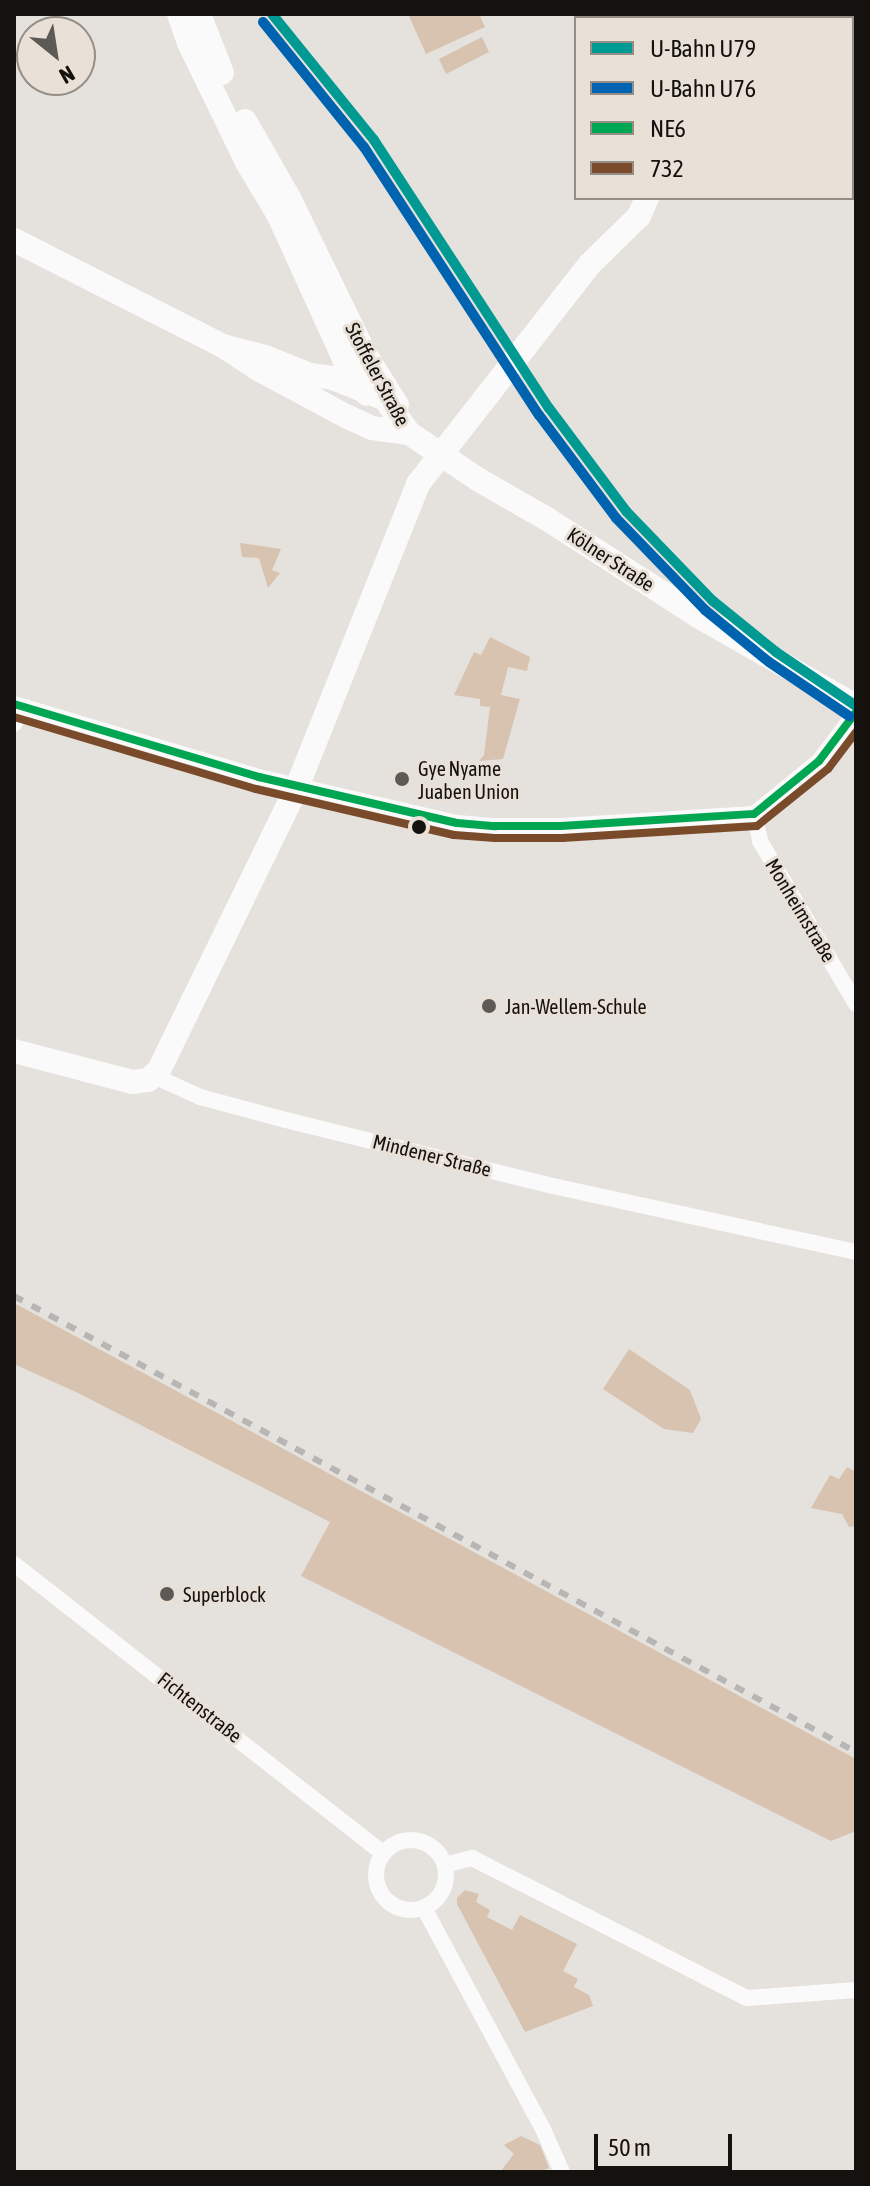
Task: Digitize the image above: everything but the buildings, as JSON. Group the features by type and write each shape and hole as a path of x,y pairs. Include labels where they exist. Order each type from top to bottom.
{"main road":[{"name":"Stoffeler Straße","path":"179,14 189,43 247,162 273,202 339,370"},
{"name":"Stoffeler Straße","path":"199,14 214,57 259,148 284,187 365,354 392,393 409,433"},
{"path":"154,1076 175,1042 297,787 418,484 614,237 627,207 641,200"},
{"name":"Kölner Straße","path":"14,240 223,346 271,376 372,428 409,433"},
{"name":"Kölner Straße","path":"223,346 265,357 310,375 339,370 365,391 385,399 409,433 442,456 698,616 856,709"},
{"name":"Mindener Straße","path":"14,1051 117,1080 141,1082 154,1076"}],"street":[{"path":"14,724 19,705 297,787 457,823 561,826 754,814 819,761 856,709"},
{"name":"Monheimstraße","path":"754,814 760,841 856,1004"},
{"name":"Mindener Straße","path":"154,1076 200,1097 286,1120 553,1186 856,1252"},
{"name":"Fichtenstraße","path":"14,1564 383,1853"},
{"path":"418,1840 435,1849 445,1865 447,1875 440,1895 424,1908 404,1910 380,1892 376,1872 383,1853 399,1842 418,1840"},
{"path":"445,1865 472,1858 747,1998 856,1990"},
{"path":"424,1908 537,2117 562,2172"}],"shaded area":[{"path":"408,14 479,14 485,27 426,54"},
{"path":"482,37 489,52 446,74 439,59"},
{"path":"240,543 281,549 272,570 280,573 268,588 259,558 242,557"},
{"path":"490,637 530,657 527,671 508,667 501,695 520,699 503,759 479,761 484,755 490,707 480,706 480,699 454,695 474,652 481,655"},
{"path":"14,1303 856,1759 856,1831 831,1841 301,1576 330,1522 78,1393 14,1364"},
{"path":"629,1349 690,1390 701,1419 693,1433 664,1429 603,1389"},
{"path":"847,1467 856,1472 856,1526 849,1527 842,1514 811,1508 830,1475 839,1479"},
{"path":"465,1890 479,1894 476,1902 490,1910 487,1917 512,1930 520,1915 577,1944 563,1971 578,1979 574,1987 589,1995 593,2006 525,2032 457,1904 457,1898"},
{"path":"521,2136 540,2145 549,2168 539,2172 500,2172 514,2154 504,2145"}],"railway":[{"path":"14,1296 856,1752"}],"metro line":[{"name":"U79","path":"272,14 374,140 549,408 626,511 713,601 776,652 856,706"},
{"name":"U76","path":"263,22 364,147 539,415 616,518 705,610 769,662 849,716"}],"transit line":[{"name":"NE6","path":"14,704 259,777 457,823 495,826 561,826 754,814 819,761 856,712"},
{"name":"732","path":"14,717 256,789 454,835 495,838 562,838 757,826 828,769 856,732"}],"place":[{"name":"Gye Nyame Juaben Union","path":"402,779"},
{"name":"Jan-Wellem-Schule","path":"489,1006"},
{"name":"Superblock","path":"167,1594"}]}
